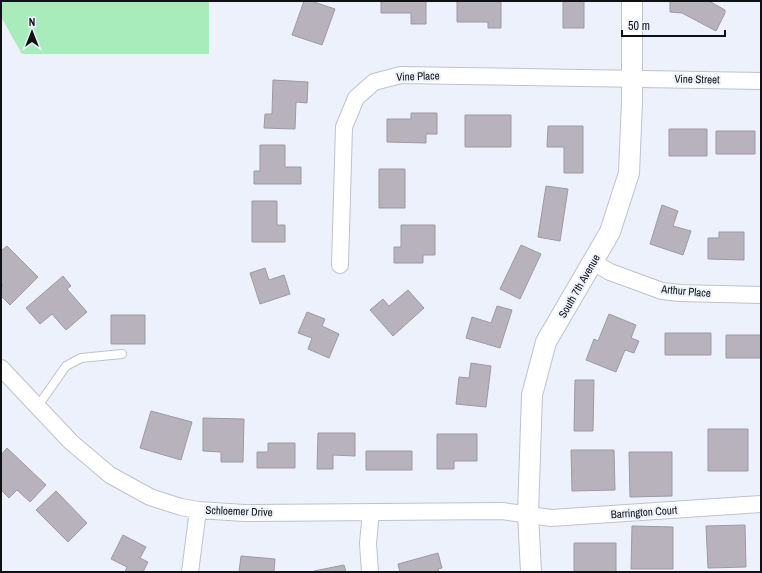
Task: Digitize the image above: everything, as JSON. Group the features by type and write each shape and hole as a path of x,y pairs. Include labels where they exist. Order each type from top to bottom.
{"street":[{"name":"South 7th Avenue","path":"531,572 528,514 532,395 546,342 610,232 629,173 632,78 632,1"},
{"name":"Vine Place","path":"340,265 344,127 356,98 374,82 401,75 632,78"},
{"name":"Vine Street","path":"632,78 761,81"},
{"name":"Arthur Place","path":"593,262 610,272 662,291 680,293 761,295"},
{"name":"Schloemer Drive","path":"1,368 71,442 110,475 150,497 181,507 198,510 244,513 502,511 528,514"},
{"name":"Barrington Court","path":"528,514 551,518 761,504"},
{"path":"190,572 198,510"},
{"path":"370,572 368,543 371,512"}],"lane":[{"path":"38,406 66,366 81,358 122,354"}],"green space":[{"path":"1,1 209,1 209,54 22,54 1,17"}],"building":[{"path":"304,1 311,1 335,9 322,45 292,35"},
{"path":"381,1 426,1 426,24 411,24 411,13 381,13"},
{"path":"457,1 501,1 501,28 488,28 488,22 457,22"},
{"path":"563,1 584,1 584,28 563,28"},
{"path":"670,1 709,1 725,10 725,13 716,31 682,13 670,12"},
{"path":"273,80 308,82 307,103 296,102 295,129 264,128 265,114 272,114"},
{"path":"411,113 437,113 437,134 426,134 426,143 387,142 387,119 411,119"},
{"path":"465,115 511,115 511,147 465,147"},
{"path":"548,126 583,126 583,173 564,173 564,147 547,147"},
{"path":"669,129 707,129 707,156 669,156"},
{"path":"716,131 755,131 755,154 716,154"},
{"path":"260,145 285,145 285,167 301,167 301,184 254,184 254,171 260,171"},
{"path":"379,169 405,169 405,208 379,208"},
{"path":"546,186 568,189 560,241 538,237"},
{"path":"252,201 277,201 277,225 285,225 285,242 252,242"},
{"path":"662,205 678,211 673,226 691,231 683,255 650,244"},
{"path":"401,225 435,225 435,255 423,255 423,263 394,263 394,247 401,247"},
{"path":"719,232 744,232 744,260 708,259 708,238 719,238"},
{"path":"521,245 541,254 520,299 500,289"},
{"path":"7,246 38,277 10,305 1,296 1,287 3,285 1,283 1,251"},
{"path":"265,268 269,280 284,275 290,294 260,304 250,273"},
{"path":"63,276 71,286 67,289 87,312 66,330 52,314 40,324 26,308"},
{"path":"408,290 424,308 393,336 370,310 383,299 389,306"},
{"path":"497,306 512,310 500,348 466,338 472,317 491,323"},
{"path":"307,312 325,319 322,326 339,334 329,358 308,349 312,338 298,333"},
{"path":"609,314 636,325 631,338 639,341 634,353 625,350 616,372 586,360 594,339 598,341"},
{"path":"111,315 145,315 145,344 111,344"},
{"path":"665,333 711,333 711,355 665,355"},
{"path":"726,335 761,335 761,358 726,358"},
{"path":"471,363 491,366 486,407 456,404 459,377 469,378"},
{"path":"575,380 594,380 593,431 574,431"},
{"path":"151,411 192,422 181,460 140,448"},
{"path":"203,418 244,419 243,462 221,462 221,452 203,451"},
{"path":"708,429 748,429 748,471 708,471"},
{"path":"318,433 355,433 355,456 333,455 333,469 317,469"},
{"path":"437,434 477,434 477,461 454,461 454,469 437,469"},
{"path":"268,443 295,443 295,468 257,468 257,452 268,452"},
{"path":"7,448 46,485 30,502 17,490 9,498 1,490 1,455"},
{"path":"571,450 614,450 615,490 572,491"},
{"path":"366,451 412,451 412,470 366,470"},
{"path":"629,452 672,452 672,496 630,497"},
{"path":"56,491 87,523 68,542 36,510"},
{"path":"745,525 746,567 708,568 706,526"},
{"path":"632,526 673,527 673,569 631,569"},
{"path":"123,535 146,547 140,558 148,562 143,572 125,572 127,567 111,559"},
{"path":"574,543 616,543 616,572 574,572"},
{"path":"438,553 442,568 438,569 439,572 400,572 398,564"},
{"path":"241,556 275,559 274,572 239,572"},
{"path":"344,565 346,572 314,572 314,571"}]}
